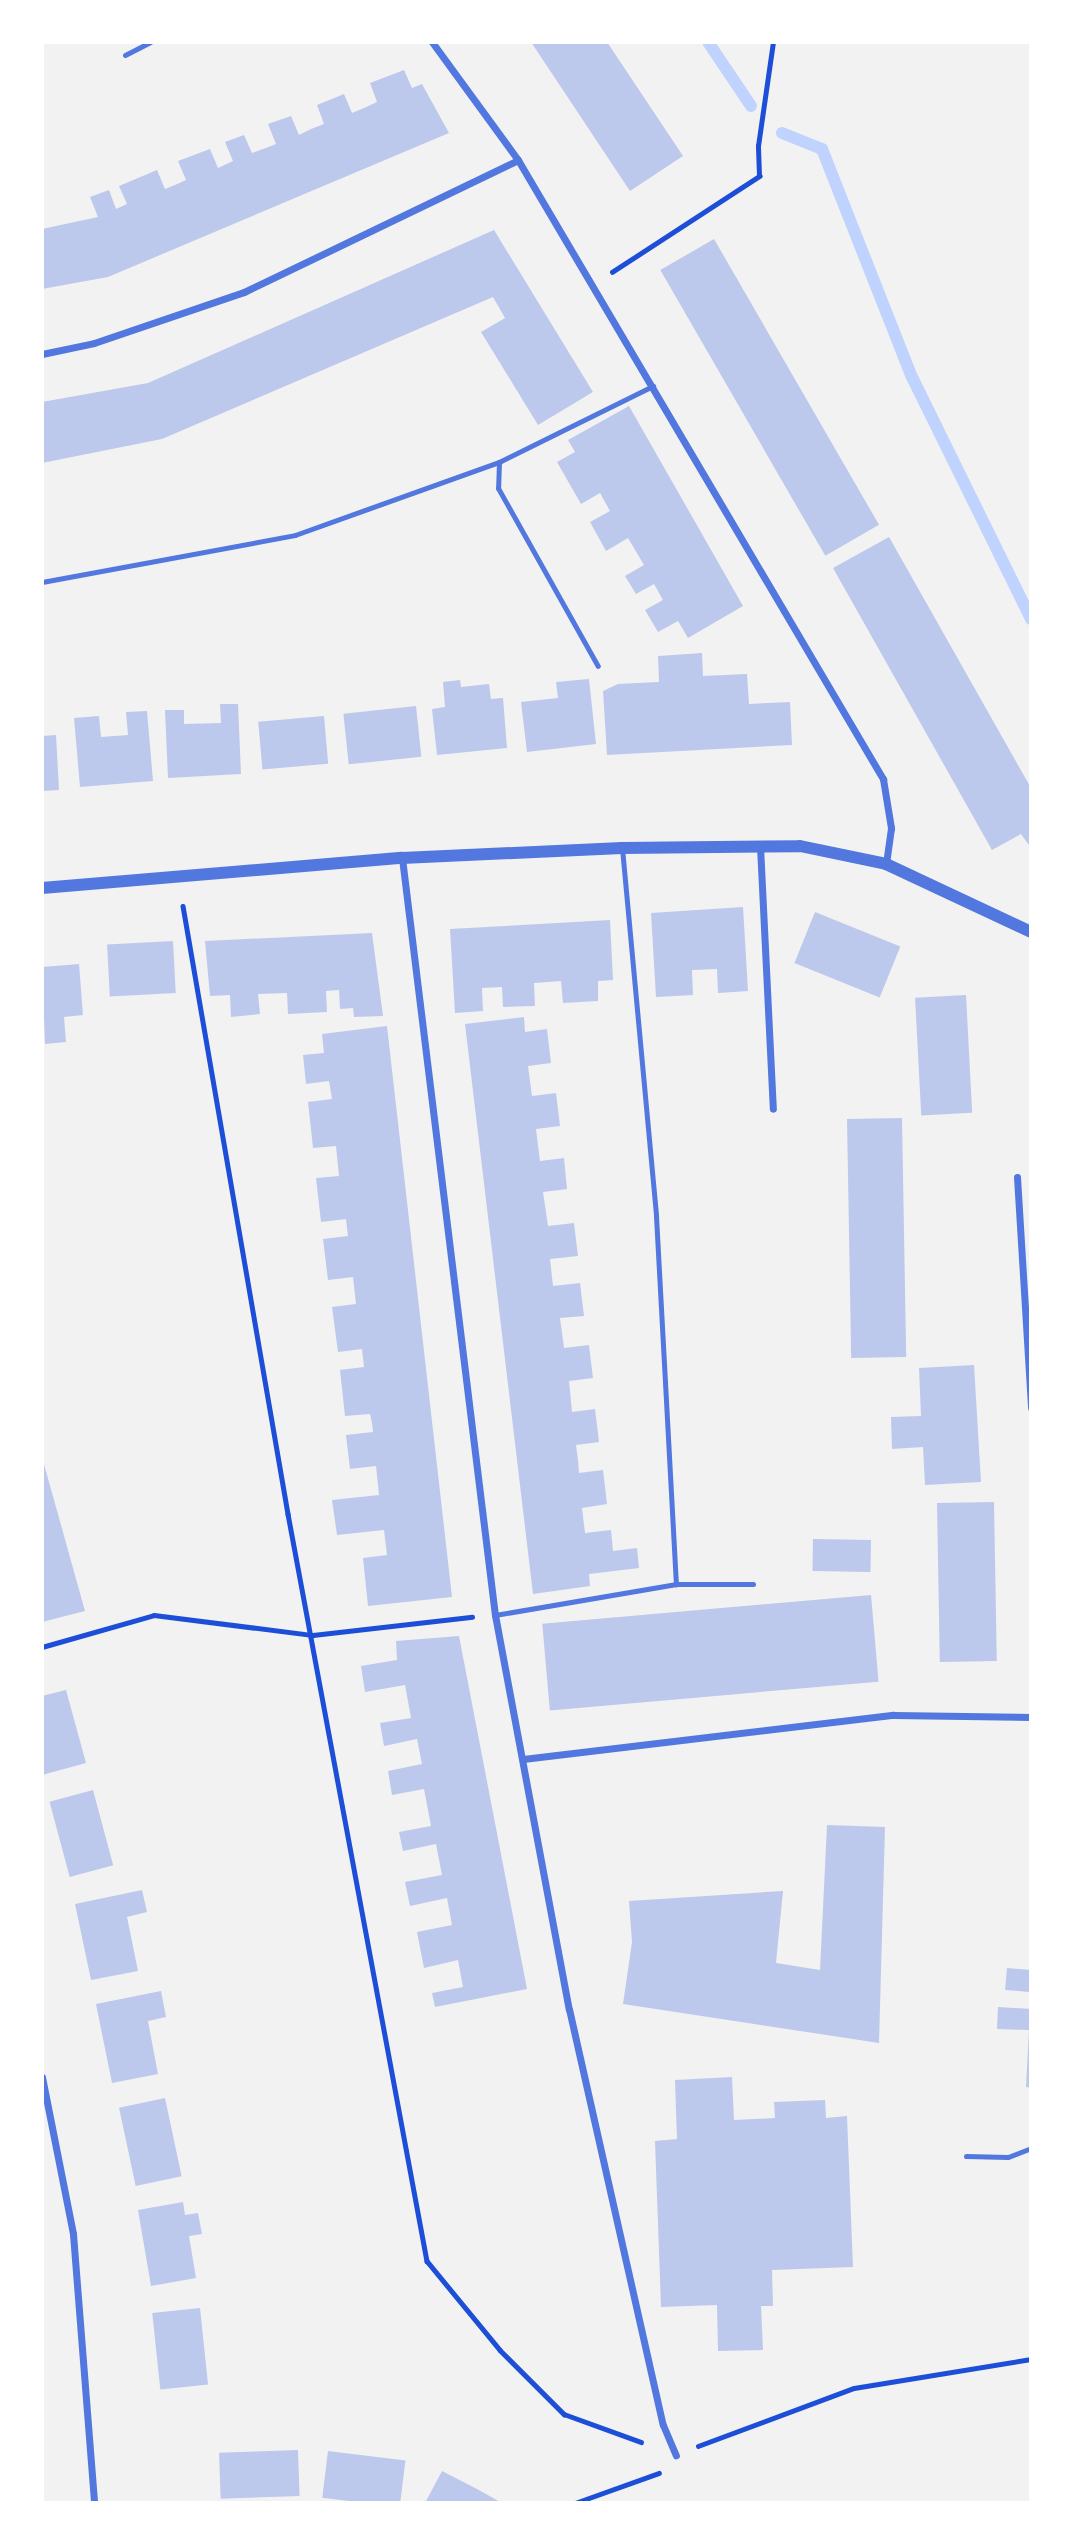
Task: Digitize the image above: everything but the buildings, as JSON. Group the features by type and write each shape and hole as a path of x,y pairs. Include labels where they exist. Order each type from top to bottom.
{"street":[{"path":"432,42 518,160 883,779 891,828 886,864"},
{"path":"42,354 94,344 244,292 518,160"},
{"path":"760,846 774,1109"},
{"path":"42,888 178,874 402,858 622,848 800,846 886,864 1031,932"},
{"path":"402,858 495,1615 569,2009 663,2425 676,2455"},
{"path":"1017,1177 1031,1408"},
{"path":"523,1759 893,1716 1031,1717"},
{"path":"42,2077 73,2234 94,2503"}],"lane":[{"path":"125,55 150,42"},
{"path":"42,582 295,535 499,462 653,386"},
{"path":"499,462 498,488 598,666"},
{"path":"622,848 656,1216 676,1584"},
{"path":"495,1615 676,1584 753,1584"},
{"path":"966,2156 1008,2157 1031,2148"}],"path":[{"path":"593,284 759,176 758,146 773,42"},
{"path":"178,874 427,2261 500,2350 564,2414 676,2455"},
{"path":"42,1647 154,1615 313,1635 495,1615"},
{"path":"575,2503 667,2470 676,2455 854,2389 1031,2359"}],"waterway":[{"path":"708,42 751,106"},
{"path":"782,133 822,149 912,377 1031,619"}]}
